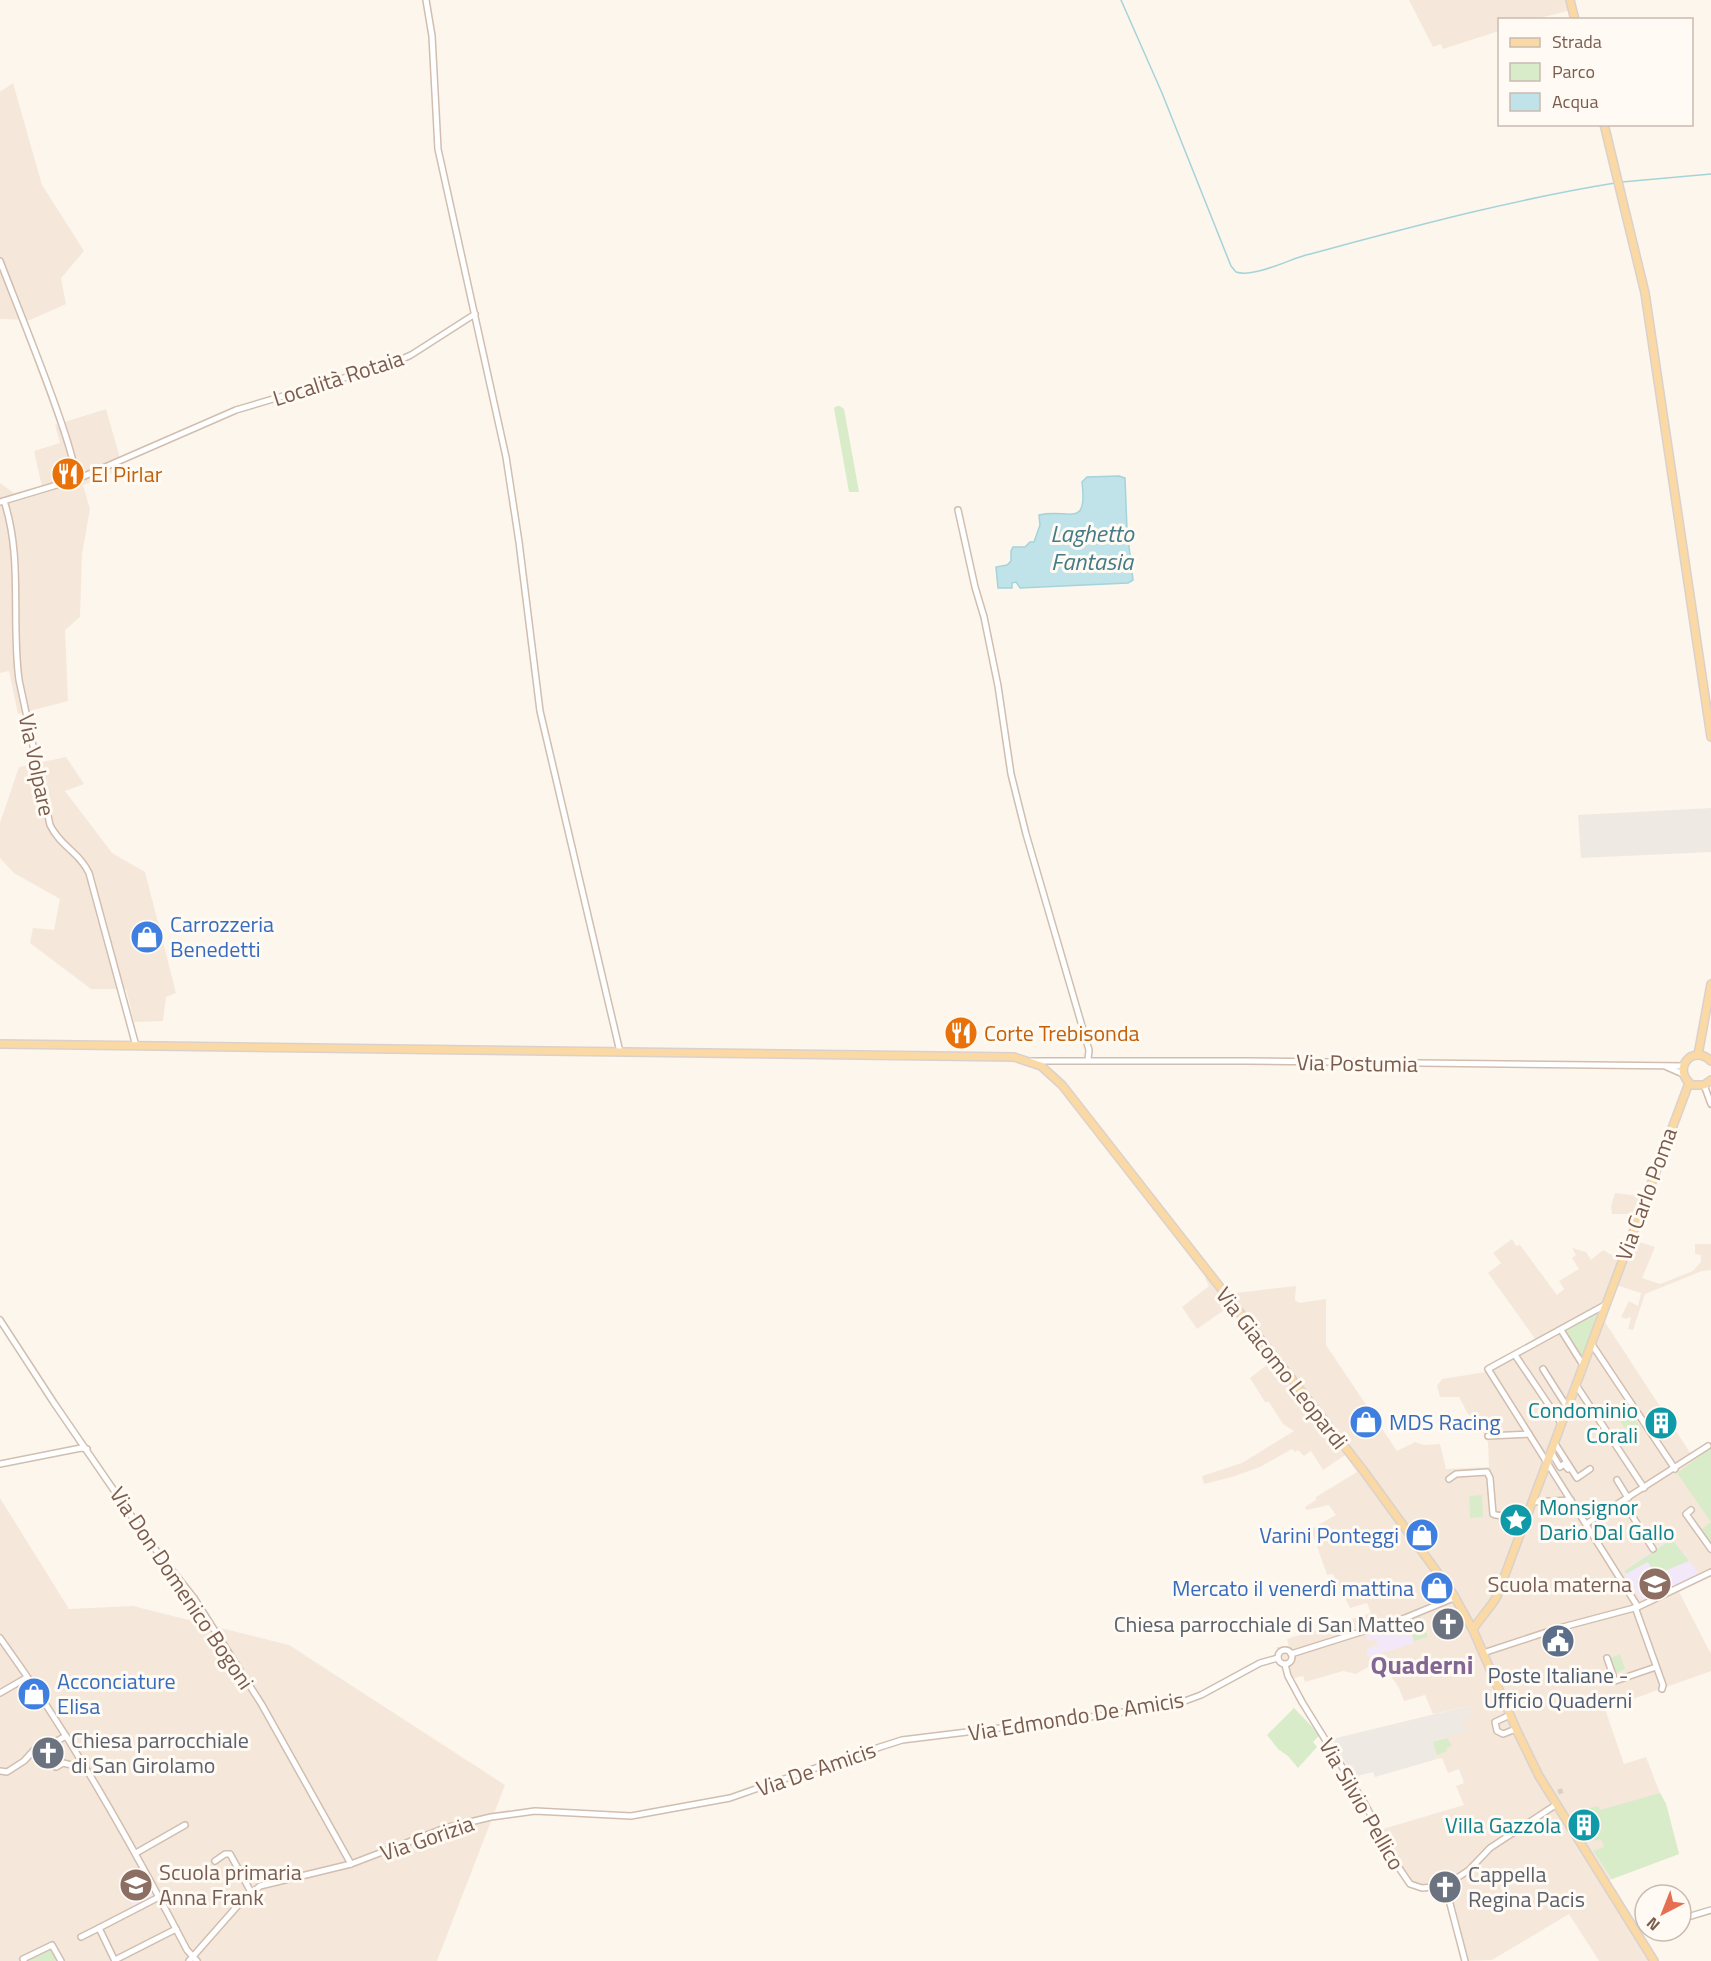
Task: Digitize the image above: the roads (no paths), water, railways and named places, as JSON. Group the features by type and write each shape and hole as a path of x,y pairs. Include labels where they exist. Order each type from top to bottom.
{"main road":[{"path":"1570,0 1574,18"},
{"path":"1605,126 1645,293 1654,344 1711,737"},
{"path":"1698,1055 1711,984"},
{"path":"0,1044 1014,1057 1031,1061"},
{"path":"1711,1061 1698,1055 1689,1058 1684,1066 1683,1074 1689,1083 1696,1086 1704,1085 1711,1080"},
{"name":"Via Giacomo Leopardi","path":"1031,1061 1047,1070 1062,1086 1353,1458 1456,1597 1473,1630 1516,1729 1554,1793 1557,1804 1633,1928"},
{"name":"Via Carlo Poma","path":"1473,1630 1488,1612 1497,1596 1689,1083"},
{"name":"Via Giacomo Leopardi","path":"1642,1943 1654,1961"}],"street":[{"path":"426,0 430,15 438,149 506,457 540,711 620,1052"},
{"path":"0,261 63,427 74,460 77,475 75,479"},
{"name":"Località Rotaia","path":"194,428 255,404 391,364 411,355 475,314"},
{"name":"Via Volpare","path":"136,1046 86,865 55,836 50,825 15,656 12,529 2,501 75,479 194,428"},
{"path":"958,510 998,686 1011,774 1026,834 1089,1050 1088,1060"},
{"name":"Via Postumia","path":"1031,1061 1684,1066"},
{"path":"1665,1067 1683,1074"},
{"path":"1704,1085 1711,1104"},
{"path":"1605,1305 1488,1369 1637,1607 1663,1686 1662,1689"},
{"name":"Via Don Domenico Bogoni","path":"0,1320 54,1404 148,1540 194,1598 262,1705 351,1864"},
{"path":"1561,1330 1583,1365"},
{"path":"1592,1342 1675,1469"},
{"path":"1515,1355 1561,1423"},
{"path":"1543,1369 1567,1407"},
{"path":"1575,1385 1644,1488"},
{"path":"1488,1436 1529,1434"},
{"path":"1554,1442 1577,1478 1590,1469"},
{"path":"1586,1524 1708,1446"},
{"path":"0,1464 81,1448 87,1449"},
{"path":"1551,1452 1560,1467 1564,1464 1576,1481"},
{"path":"1449,1479 1456,1474 1487,1472 1490,1478 1493,1514 1499,1516 1516,1514 1527,1517"},
{"path":"1617,1480 1653,1549"},
{"path":"1532,1502 1571,1500"},
{"path":"1691,1510 1686,1514 1711,1549"},
{"path":"1483,1653 1561,1627 1637,1607 1684,1582 1711,1572"},
{"path":"1662,1588 1665,1594"},
{"path":"1291,1654 1291,1661 1286,1665 1278,1658 1279,1653 1283,1650 1291,1654 1316,1644 1405,1618 1456,1597"},
{"path":"0,1638 82,1762 193,1960"},
{"name":"Via Edmondo De Amicis","path":"902,1740 1106,1715 1182,1702 1201,1695 1260,1663 1278,1658"},
{"path":"1607,1658 1615,1681 1656,1667"},
{"name":"Via Silvio Pellico","path":"1286,1665 1288,1676 1368,1808 1401,1874 1416,1887 1447,1885"},
{"path":"0,1693 26,1678"},
{"path":"1510,1715 1495,1722 1497,1731 1503,1734 1516,1729"},
{"path":"0,1771 7,1773 40,1746 66,1736"},
{"name":"Via De Amicis","path":"730,1798 824,1764 902,1740"},
{"path":"56,1767 63,1763 76,1766 82,1762"},
{"name":"Via Gorizia","path":"193,1960 251,1892 260,1886 351,1864 445,1828 491,1817 535,1811 631,1816 730,1798"},
{"path":"1465,1961 1447,1885 1469,1870 1490,1848 1557,1804"},
{"path":"135,1853 184,1825"},
{"path":"215,1861 225,1854 230,1854 251,1892"},
{"path":"81,1936 159,1897"},
{"path":"1693,1915 1711,1910"},
{"path":"99,1928 115,1961 176,1929"},
{"path":"24,1961 23,1959 52,1945 61,1961"}],"water":[{"name":"Laghetto Fantasia","path":"1119,476 1125,478 1127,529 1133,580 1128,583 1020,588 1016,582 1012,583 1012,588 998,588 996,567 1007,565 1011,561 1013,547 1025,547 1030,542 1034,542 1040,525 1039,515 1079,512 1083,497 1082,482 1087,477"}],"waterway":[{"path":"1121,0 1162,93 1231,266 1236,272 1261,271 1306,255 1459,215 1615,183"},
{"path":"1622,182 1711,174"}],"tunnel":[{"path":"1558,1792 1565,1790"}],"place":[{"name":"El Pirlar","path":"68,474"},
{"name":"Carrozzeria Benedetti","path":"147,937"},
{"name":"Corte Trebisonda","path":"961,1033"},
{"name":"MDS Racing","path":"1366,1422"},
{"name":"Condominio Corali","path":"1661,1423"},
{"name":"Monsignor Dario Dal Gallo","path":"1516,1520"},
{"name":"Varini Ponteggi","path":"1422,1535"},
{"name":"Scuola materna","path":"1655,1584"},
{"name":"Mercato il venerdì mattina","path":"1437,1588"},
{"name":"Chiesa parrocchiale di San Matteo","path":"1448,1624"},
{"name":"Poste Italiane - Ufficio Quaderni","path":"1558,1641"},
{"name":"Acconciature Elisa","path":"34,1694"},
{"name":"Chiesa parrocchiale di San Girolamo","path":"48,1753"},
{"name":"Villa Gazzola","path":"1584,1825"},
{"name":"Scuola primaria Anna Frank","path":"136,1885"},
{"name":"Cappella Regina Pacis","path":"1445,1887"}],"district":[{"name":"Quaderni","path":"1422,1665"}]}
